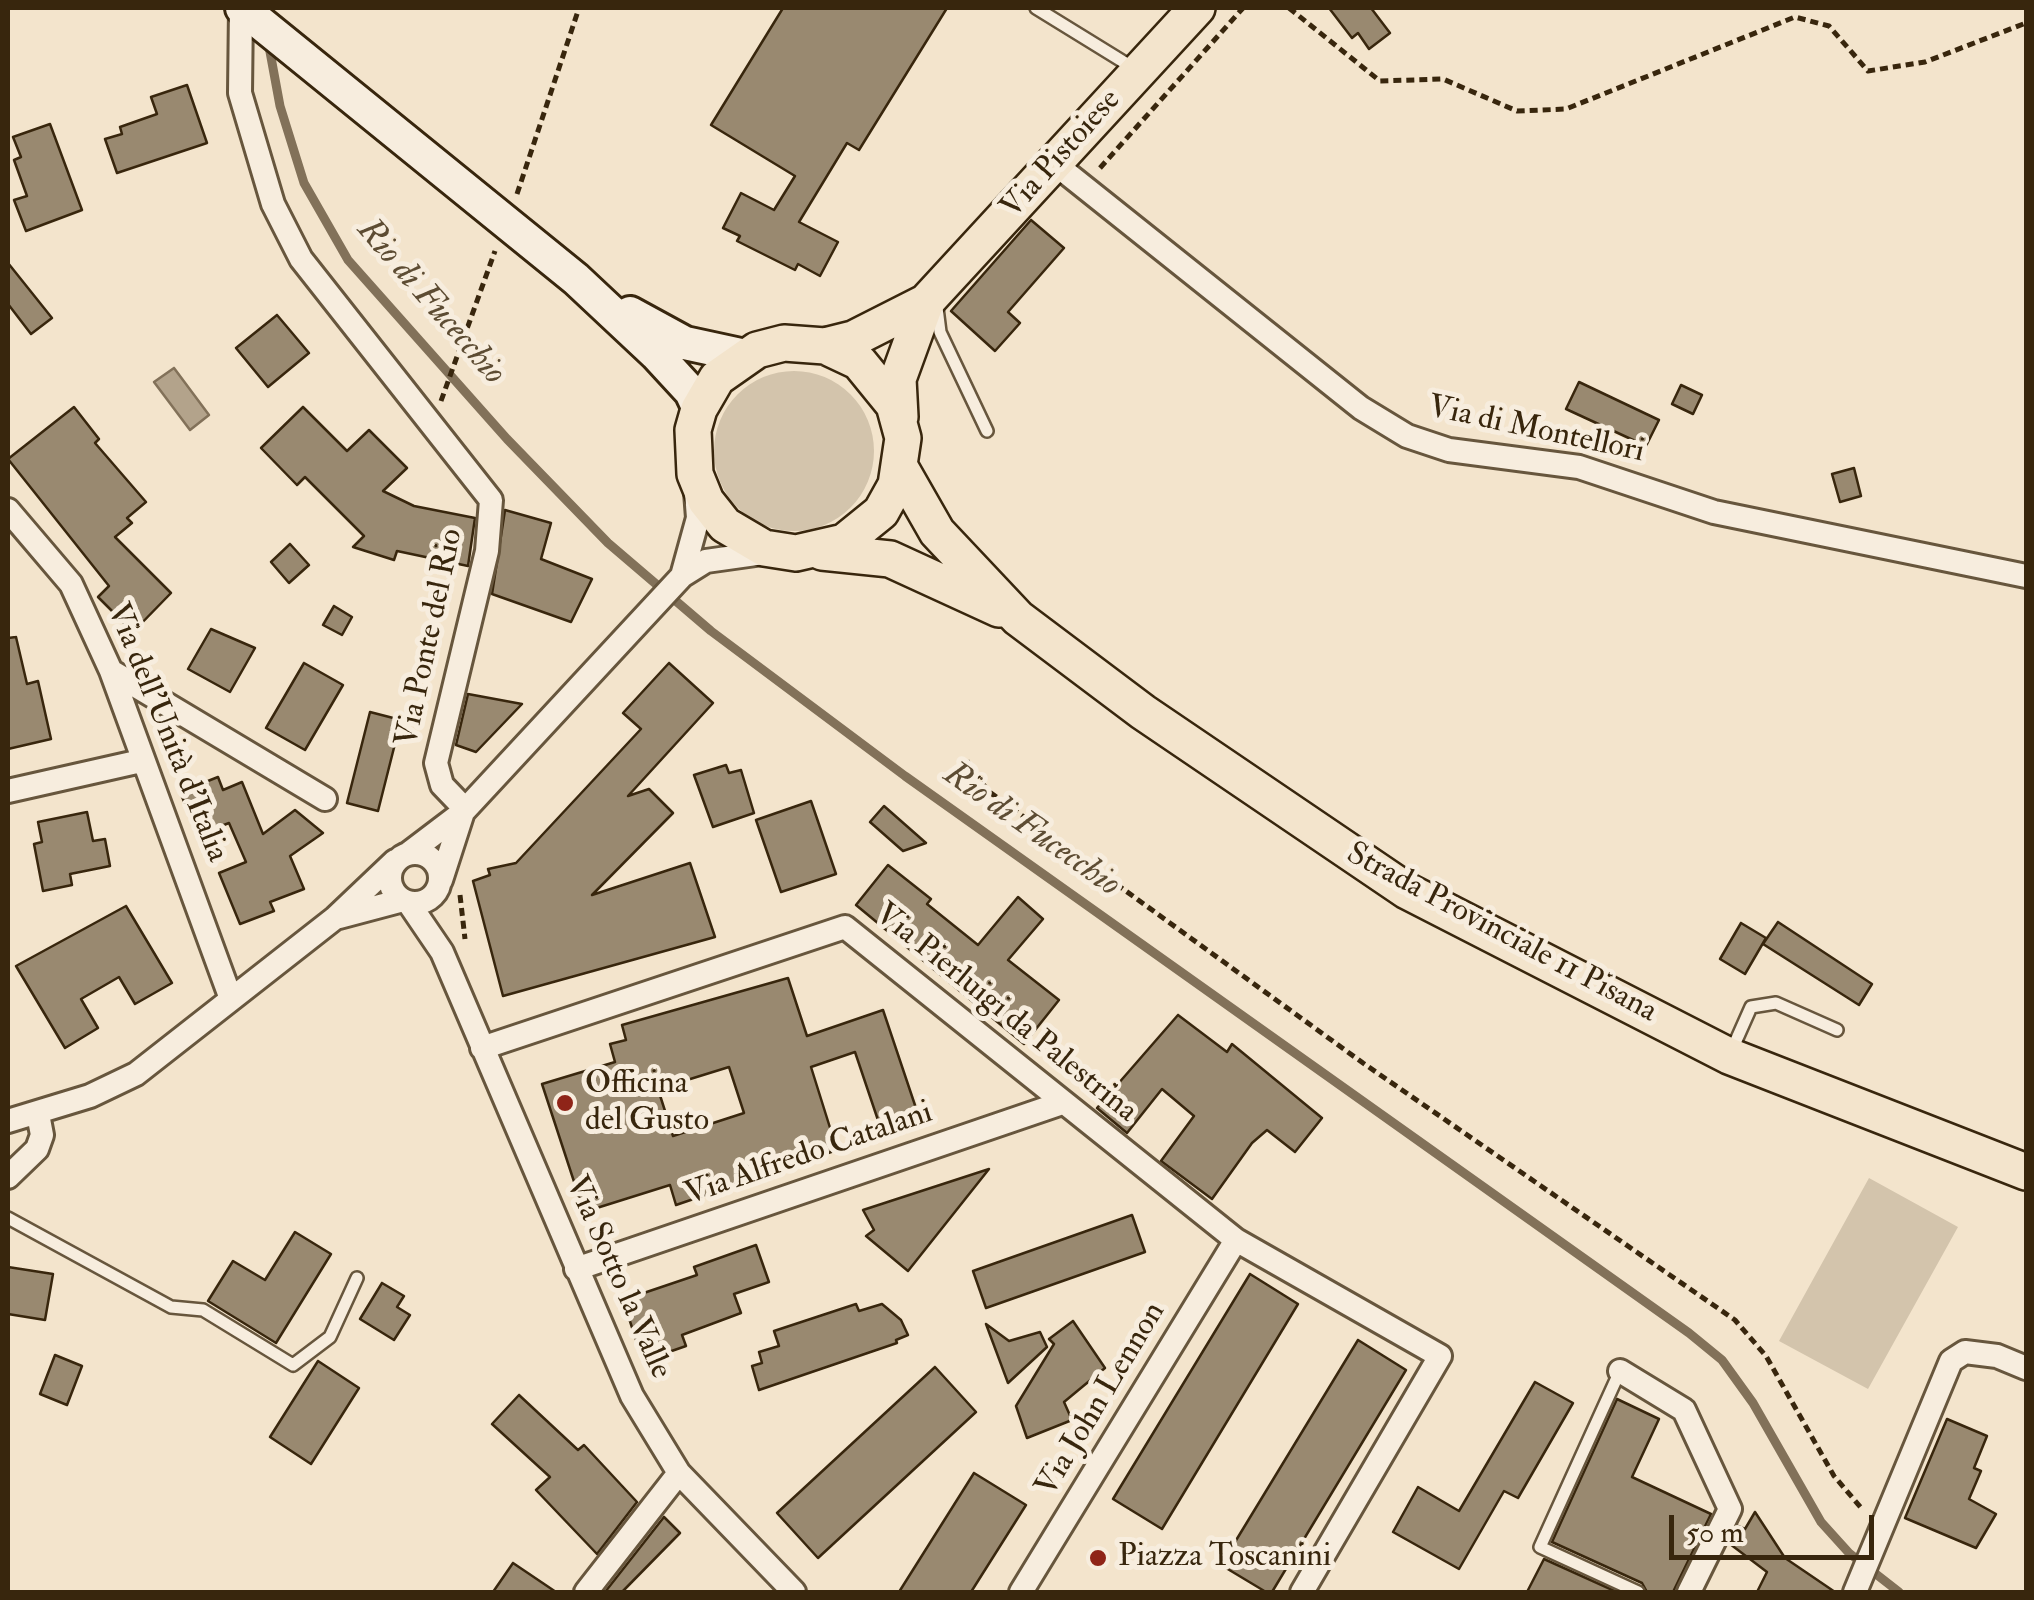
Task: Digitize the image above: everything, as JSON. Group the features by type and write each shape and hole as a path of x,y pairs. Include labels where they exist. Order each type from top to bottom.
{"main road":[{"path":"241,8 576,278 656,354 691,392 699,409"},
{"name":"Via Pistoiese","path":"824,346 853,339 931,298 1197,8"},
{"path":"576,278 685,343 745,356"},
{"name":"Via Pistoiese","path":"900,423 898,379 931,298"},
{"path":"784,343 824,346 842,352 873,374 900,423 901,469 890,499 870,524 844,542 796,552 750,542 725,525 706,501 695,474 692,441 699,409 718,378 745,356 784,343"},
{"name":"Strada Provinciale 11 Pisana","path":"901,469 937,532 1018,618 1143,712 1407,892 1729,1056 2026,1172"},
{"name":"Strada Provinciale 11 Pisana","path":"796,552 890,559 1018,618"}],"street":[{"name":"Via Ponte del Rio","path":"241,8 240,92 280,218 301,260 491,500 487,551 436,763 442,785 464,811"},
{"name":"Via di Montellori","path":"1054,163 1361,408 1407,436 1450,450 1579,467 1714,512 2026,576"},
{"path":"682,576 698,518 695,474"},
{"name":"Via dell'Unità d'Italia","path":"8,510 70,584 111,671 230,999"},
{"path":"8,1121 38,1114 136,1074 335,918 402,857 464,811 682,576 706,561 796,552"},
{"path":"111,671 325,799"},
{"path":"8,791 141,762"},
{"name":"Via Sotto la Valle","path":"442,952 436,904 446,886 464,811"},
{"path":"335,918 406,901 426,901 446,886 432,858 402,857"},
{"path":"402,857 390,882 406,901"},
{"name":"Via Sotto la Valle","path":"406,901 442,952 632,1396 679,1473 794,1592"},
{"name":"Via Pierluigi da Palestrina","path":"482,1048 845,927 1236,1240 1440,1356 1302,1592"},
{"name":"Via Alfredo Catalani","path":"576,1269 1062,1102"},
{"path":"8,1177 37,1149 42,1135 38,1114"},
{"name":"Via John Lennon","path":"1022,1592 1236,1240"},
{"path":"1858,1586 1951,1360 1965,1352 1997,1356 2026,1368"},
{"path":"1620,1371 1684,1410 1730,1509 1690,1592"},
{"path":"586,1592 679,1473"}],"lane":[{"path":"1036,8 1139,71"},
{"path":"931,298 940,332 986,431"},
{"path":"1729,1056 1751,1007 1776,1003 1836,1030"},
{"path":"8,1218 171,1307 203,1310 293,1365 330,1337 358,1278"},
{"path":"1620,1371 1540,1547 1638,1592"}],"path":[{"path":"443,392 470,309 506,224 579,8"},
{"path":"1289,8 1380,81 1442,79 1517,111 1566,110 1795,17 1829,26 1868,71 1924,62 2026,23"},
{"path":"967,762 988,791 1362,1063 1735,1320 1766,1356 1877,1543"},
{"path":"446,886 460,913 468,947"}],"shaded area":[{"path":"174,368 209,415 190,430 154,382"},
{"path":"794,371 825,377 851,394 868,420 874,451 868,482 851,508 825,525 794,531 763,525 737,508 720,482 714,451 720,420 737,394 763,377"},
{"path":"1869,1178 1958,1227 1868,1389 1779,1341"}],"building":[{"path":"783,8 947,8 859,150 847,143 799,222 838,242 820,276 798,264 795,270 737,241 740,236 723,228 741,193 774,210 795,176 711,125"},
{"path":"1329,8 1371,8 1390,33 1369,49 1358,33 1352,38"},
{"path":"187,85 207,143 117,173 105,139 122,134 120,127 157,114 151,97"},
{"path":"50,124 82,210 26,231 14,200 27,196 14,160 21,157 13,137"},
{"path":"1031,220 1064,248 1008,312 1020,323 995,351 951,311"},
{"path":"8,263 52,318 31,334 8,304"},
{"path":"277,315 309,353 268,387 236,348"},
{"path":"1579,382 1659,420 1646,446 1566,409"},
{"path":"1681,385 1702,395 1693,414 1672,404"},
{"path":"74,407 99,439 95,443 146,502 127,518 132,523 115,537 171,593 133,632 98,597 109,586 8,459"},
{"path":"303,407 347,451 369,430 407,468 383,491 414,506 475,518 468,566 397,551 394,560 353,547 364,536 305,477 297,485 261,448"},
{"path":"1854,468 1861,496 1840,502 1832,474"},
{"path":"505,510 551,523 541,559 592,579 571,622 492,594"},
{"path":"290,544 309,565 289,583 271,562"},
{"path":"334,606 352,617 342,635 323,625"},
{"path":"211,629 255,648 230,692 188,669"},
{"path":"16,637 27,684 38,681 51,739 8,749 8,638"},
{"path":"304,663 343,685 305,750 266,728"},
{"path":"669,663 713,703 628,796 649,789 673,813 592,895 690,863 715,937 503,996 473,881 490,875 488,869 516,863 641,729 623,713"},
{"path":"468,694 522,704 476,752 456,745"},
{"path":"370,712 401,720 378,811 347,803"},
{"path":"726,765 729,773 741,770 754,813 713,827 694,775"},
{"path":"218,777 223,790 242,782 263,834 295,810 323,833 290,856 304,889 270,902 274,911 240,924 219,873 246,862 229,823 198,835 180,792"},
{"path":"811,801 836,874 781,892 756,820"},
{"path":"884,806 926,843 903,851 870,822"},
{"path":"87,812 93,841 105,839 110,866 70,874 72,885 43,891 34,844 42,842 38,822"},
{"path":"888,865 931,899 927,904 978,945 1018,897 1043,919 1008,960 1059,1000 1024,1044 856,905"},
{"path":"126,906 172,983 135,1004 119,977 81,999 98,1028 65,1048 16,966"},
{"path":"1778,922 1872,984 1859,1005 1763,944"},
{"path":"1741,923 1766,938 1745,974 1720,959"},
{"path":"788,978 807,1036 883,1010 921,1123 883,1135 855,1052 811,1067 837,1150 676,1205 670,1185 584,1212 542,1084 615,1062 610,1044 626,1040 622,1025","holes":["729,1067 744,1113 673,1136 658,1089"]},
{"path":"1178,1015 1227,1052 1232,1044 1322,1118 1295,1152 1267,1130 1252,1143 1212,1199 1161,1161 1194,1116 1162,1089 1127,1133 1097,1108"},
{"path":"989,1169 908,1271 866,1236 874,1230 863,1210"},
{"path":"1132,1215 1145,1252 986,1308 973,1271"},
{"path":"295,1232 331,1254 276,1343 208,1301 233,1261 265,1280"},
{"path":"756,1245 769,1282 734,1294 741,1313 682,1335 686,1346 643,1361 623,1300 697,1275 694,1267"},
{"path":"8,1267 53,1274 45,1320 8,1314"},
{"path":"1250,1274 1298,1304 1162,1529 1113,1499"},
{"path":"382,1283 404,1296 397,1307 410,1315 394,1340 360,1319"},
{"path":"856,1304 859,1311 882,1304 901,1320 908,1335 896,1340 897,1343 759,1390 752,1366 762,1363 759,1352 779,1346 774,1331"},
{"path":"1073,1321 1105,1368 1064,1402 1072,1420 1027,1438 1016,1406 1054,1344 1049,1339"},
{"path":"986,1324 1009,1341 1040,1332 1047,1347 1008,1383"},
{"path":"1358,1340 1406,1370 1272,1592 1266,1592 1221,1565"},
{"path":"55,1355 82,1366 67,1405 40,1394"},
{"path":"318,1361 359,1388 311,1464 270,1437"},
{"path":"935,1367 976,1412 818,1558 777,1513"},
{"path":"1535,1382 1573,1403 1518,1498 1504,1491 1459,1569 1393,1532 1418,1487 1459,1511"},
{"path":"519,1395 578,1450 584,1445 637,1502 597,1554 536,1490 550,1477 492,1424"},
{"path":"1617,1399 1659,1419 1632,1477 1711,1514 1673,1592 1647,1592 1642,1583 1552,1542"},
{"path":"1947,1419 1987,1436 1974,1468 1981,1471 1969,1499 1996,1514 1976,1548 1905,1518"},
{"path":"974,1473 1026,1505 971,1592 899,1592"},
{"path":"1755,1512 1785,1558 1835,1592 1757,1592 1767,1572 1730,1544 1738,1526 1745,1529"},
{"path":"664,1517 680,1533 622,1592 605,1592"},
{"path":"1544,1559 1617,1592 1527,1592"},
{"path":"513,1563 556,1592 493,1592"}],"waterway":[{"name":"Rio di Fucecchio","path":"268,41 280,106 304,183 348,260 507,439 608,543 711,631 905,776 1689,1333 1722,1360 1753,1403 1821,1522 1849,1553 1899,1592"}],"place":[{"name":"Officina del Gusto","path":"565,1103"},
{"name":"Piazza Toscanini","path":"1098,1558"}]}
